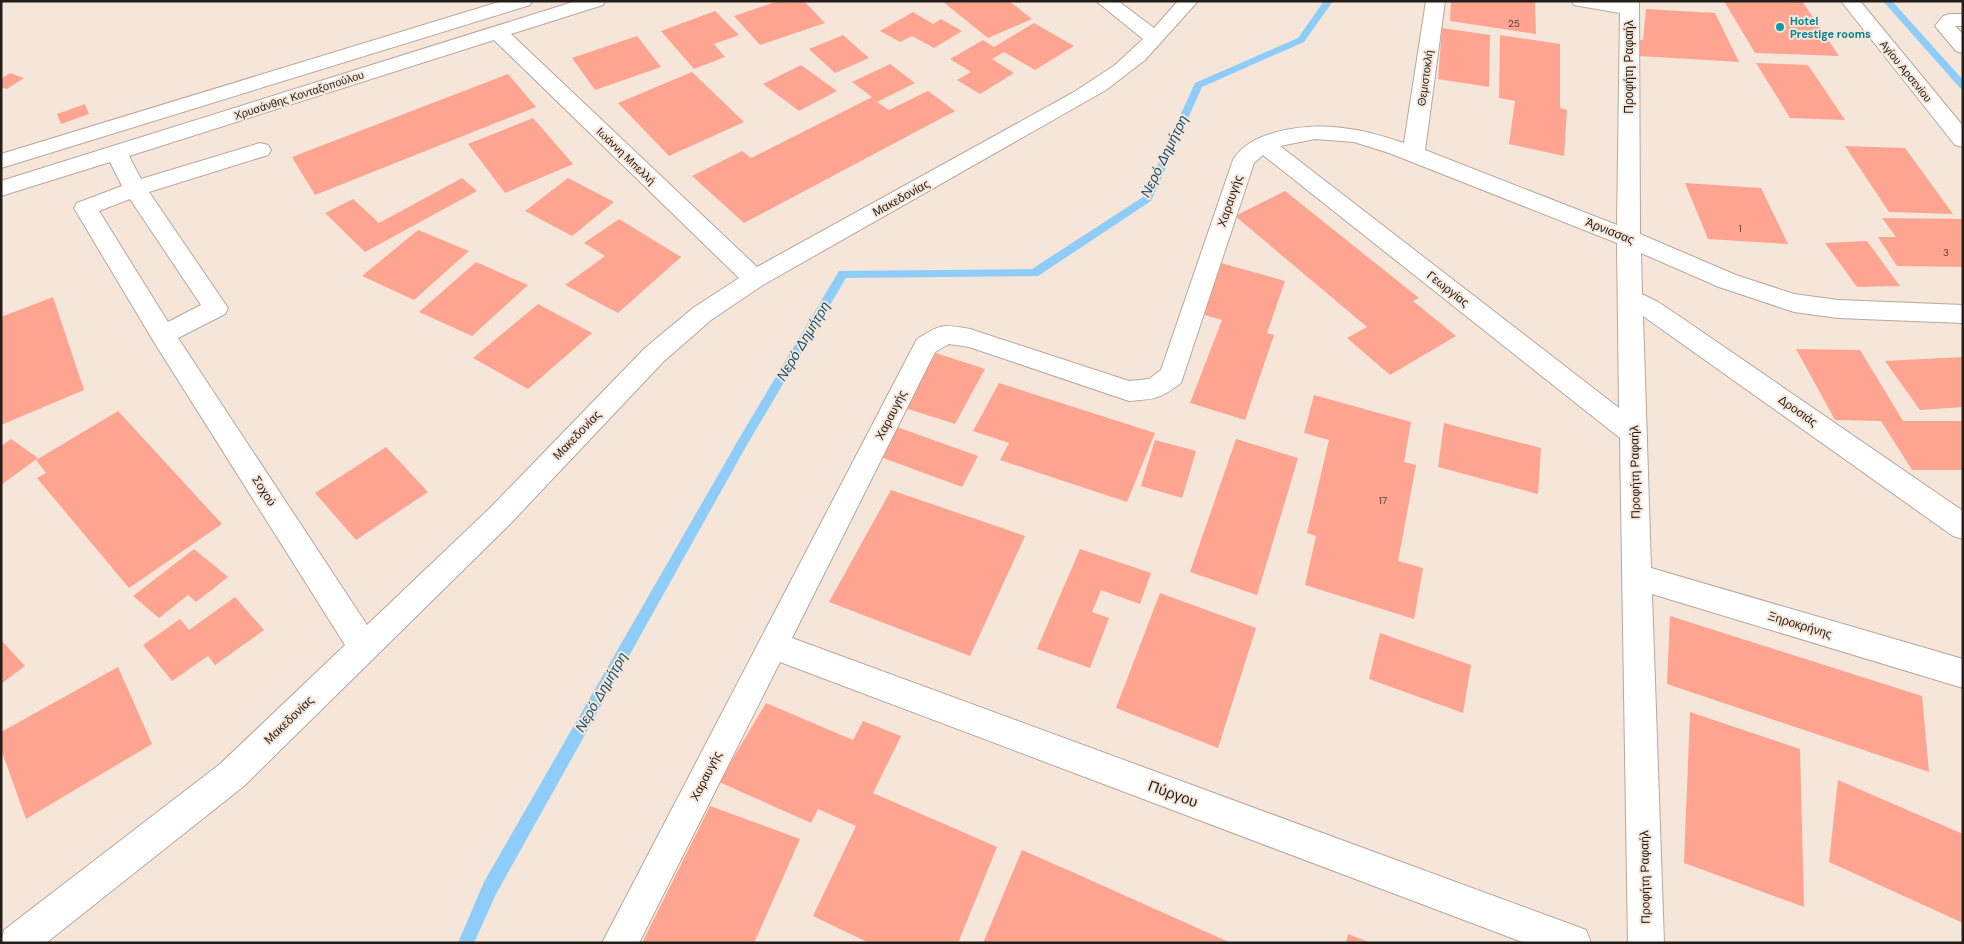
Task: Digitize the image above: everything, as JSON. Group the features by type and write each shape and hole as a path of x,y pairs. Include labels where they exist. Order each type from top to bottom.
{"street":[{"name":"Χρυσάνθης Κονταξοπούλου","path":"1,161 523,1"},
{"name":"Χρυσάνθης Κονταξοπούλου","path":"1,189 596,1"},
{"path":"1105,1 1155,38"},
{"name":"Μακεδονίας","path":"17,943 232,775 500,516 654,355 702,314 755,279 1105,82 1130,63 1189,1"},
{"name":"Θεμιστοκλή","path":"1413,155 1436,1"},
{"path":"1581,1 1630,5"},
{"name":"Αγίου Αρσενίου","path":"1850,1 1963,140"},
{"name":"Προφήτη Ραφαήλ","path":"1630,5 1630,299 1646,943"},
{"path":"1956,20 1945,26 1963,48"},
{"name":"Ιωάννη Μπελλή","path":"498,32 755,279"},
{"name":"Άρνισσας","path":"1263,144 1291,136 1337,133 1373,140 1629,239 1739,286 1797,304 1885,312 1963,314"},
{"name":"Γεωργίας","path":"1263,144 1634,434"},
{"name":"Χαραυγής","path":"620,943 926,346 945,334 970,338 1129,391 1155,390 1172,376 1244,160 1263,144"},
{"path":"135,189 260,150"},
{"path":"116,153 135,189 216,308 163,335"},
{"name":"Σοχού","path":"135,189 85,208 163,335 364,647"},
{"name":"Δροσιάς","path":"1630,299 1649,308 1673,324 1963,527"},
{"name":"Ξηροκρήνης","path":"1637,577 1963,674"},
{"name":"Πύργου","path":"773,645 1573,943"}],"building":[{"path":"778,1 804,1 825,23 760,45 734,16"},
{"path":"942,1 1009,1 1032,19 988,38"},
{"path":"1451,1 1535,1 1536,34 1450,21"},
{"name":"Hotel Prestige rooms","path":"1724,1 1802,1 1839,56 1755,53"},
{"path":"1646,9 1715,13 1739,62 1639,56 1633,39 1643,40"},
{"path":"715,11 739,35 714,44 725,57 694,69 661,31"},
{"path":"913,12 933,24 941,19 962,31 934,48 912,36 900,42 880,31"},
{"path":"1034,23 1074,46 1035,70 1004,52 992,59 1014,73 980,94 957,80 971,72 950,59 983,40 994,47"},
{"path":"1442,28 1490,35 1489,87 1438,79"},
{"path":"843,35 869,58 835,73 809,49"},
{"path":"1500,35 1560,44 1560,108 1567,110 1564,156 1509,144 1515,101 1499,98"},
{"path":"637,36 661,67 595,90 572,58"},
{"path":"1756,63 1808,65 1845,120 1790,118"},
{"path":"890,64 915,83 877,102 889,110 928,91 955,111 744,223 692,176 742,151 751,158 872,97 852,82"},
{"path":"801,65 837,91 799,111 763,84"},
{"path":"692,72 744,122 669,156 618,103"},
{"path":"10,73 24,78 7,89 1,87 1,79"},
{"path":"508,74 536,107 315,195 292,157"},
{"path":"85,104 89,114 61,124 57,114"},
{"path":"533,118 573,164 505,193 468,144"},
{"path":"1845,146 1905,148 1953,214 1889,212"},
{"path":"462,178 477,191 365,252 325,213 353,199 379,223"},
{"path":"568,178 614,202 572,236 525,211"},
{"path":"1685,183 1761,188 1788,244 1708,239"},
{"path":"1285,191 1419,298 1413,301 1456,336 1390,375 1347,338 1367,327 1235,216"},
{"path":"1882,218 1963,219 1963,267 1897,266 1878,237 1896,237"},
{"path":"619,219 681,257 618,313 565,285 605,256 584,243"},
{"path":"418,230 469,251 414,300 362,276"},
{"path":"1867,241 1900,286 1857,287 1825,243"},
{"path":"476,262 528,285 472,336 419,312"},
{"path":"1221,263 1285,281 1267,333 1274,335 1245,420 1190,403 1222,320 1201,314"},
{"path":"53,297 84,390 1,425 1,317"},
{"path":"538,304 592,333 528,389 473,358"},
{"path":"1796,349 1860,350 1903,421 1963,421 1963,470 1912,470 1881,421 1835,420"},
{"path":"936,353 985,369 955,424 905,408"},
{"path":"1963,357 1963,407 1920,410 1885,361"},
{"path":"999,383 1155,433 1127,502 1000,460 1009,443 973,431"},
{"path":"1314,395 1411,422 1404,462 1416,465 1398,561 1423,568 1414,619 1305,585 1316,536 1307,533 1329,440 1304,433"},
{"path":"118,411 222,524 129,588 37,478 46,473 36,460"},
{"path":"1444,423 1541,448 1538,494 1438,467"},
{"path":"894,426 978,456 962,487 875,455"},
{"path":"11,439 38,458 1,485 1,446"},
{"path":"1236,439 1298,458 1257,595 1190,572"},
{"path":"1155,440 1196,451 1182,498 1141,486"},
{"path":"386,447 428,492 356,540 315,493"},
{"path":"891,490 1025,536 970,656 829,602"},
{"path":"194,549 228,577 196,602 188,595 159,618 133,596"},
{"path":"1080,549 1151,573 1140,604 1101,590 1092,612 1109,618 1090,668 1037,649"},
{"path":"1160,593 1256,628 1218,748 1116,708"},
{"path":"235,597 264,630 215,665 208,656 172,681 143,645 180,619 189,630"},
{"path":"1670,616 1922,696 1929,772 1667,684"},
{"path":"1380,633 1471,665 1463,713 1369,679"},
{"path":"1,640 25,666 1,684"},
{"path":"118,667 152,744 26,819 1,749 1,732"},
{"path":"766,703 853,740 863,721 901,736 873,793 997,847 958,943 869,943 813,916 856,826 818,809 811,823 719,782"},
{"path":"1690,712 1800,749 1804,907 1684,863"},
{"path":"1838,780 1963,834 1963,923 1829,862"},
{"path":"710,806 800,839 754,943 642,943"},
{"path":"1022,850 1079,875 1231,943 983,943"},
{"path":"1348,934 1371,943 1346,943"}],"waterway":[{"name":"Νερό Δημήτρη","path":"466,943 490,888 744,440 843,274 1034,273 1147,199 1198,85 1301,40 1329,1"},
{"path":"1887,1 1963,86"}],"place":[{"name":"Hotel Prestige rooms","path":"1780,27"}]}
